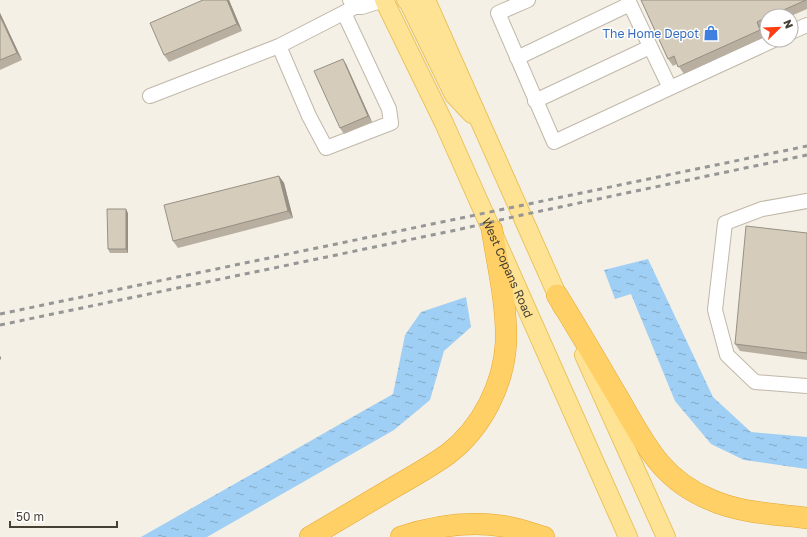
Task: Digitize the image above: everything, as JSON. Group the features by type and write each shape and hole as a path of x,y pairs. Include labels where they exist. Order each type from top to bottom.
{"highway":[{"path":"310,537 448,454 470,432 484,412 496,388 505,355 506,342 505,314 492,230"},
{"path":"557,295 646,447 662,468 685,486 709,500 736,508 807,518"},
{"path":"402,537 439,527 471,524 501,526 544,537"}],"main road":[{"name":"West Copans Road","path":"384,0 444,123 628,537"},
{"path":"406,0 428,40 454,95 481,124"},
{"path":"426,0 666,537"}],"lane":[{"path":"150,96 279,46 350,6 362,7 384,0"},
{"path":"528,0 498,13 554,142 759,47"},
{"path":"517,58 629,2 670,88"},
{"path":"279,46 309,116 326,148 391,123 389,109 350,6"},
{"path":"535,101 650,47"},
{"path":"807,201 762,209 725,223 715,310 727,355 755,382 807,386"}],"water":[{"path":"648,259 713,397 751,432 807,437 807,469 744,460 711,444 675,401 631,294 615,299 604,270"},
{"path":"466,297 471,327 444,351 430,400 394,430 207,537 141,537 393,394 405,335 421,312"}],"building":[{"path":"203,0 227,0 237,24 164,55 150,23"},
{"name":"The Home Depot","path":"641,0 806,0 788,8 759,8 759,21 757,22 759,30 678,67 674,56 668,59"},
{"path":"0,16 17,53 0,60"},
{"path":"343,59 368,116 340,128 314,71"},
{"path":"279,176 288,211 173,241 164,205"},
{"path":"107,209 126,209 126,249 108,249"},
{"path":"746,226 807,233 807,353 735,344"}],"railway":[{"path":"0,314 807,146"},
{"path":"0,325 807,155"}],"place":[{"name":"The Home Depot","path":"711,33"}]}
